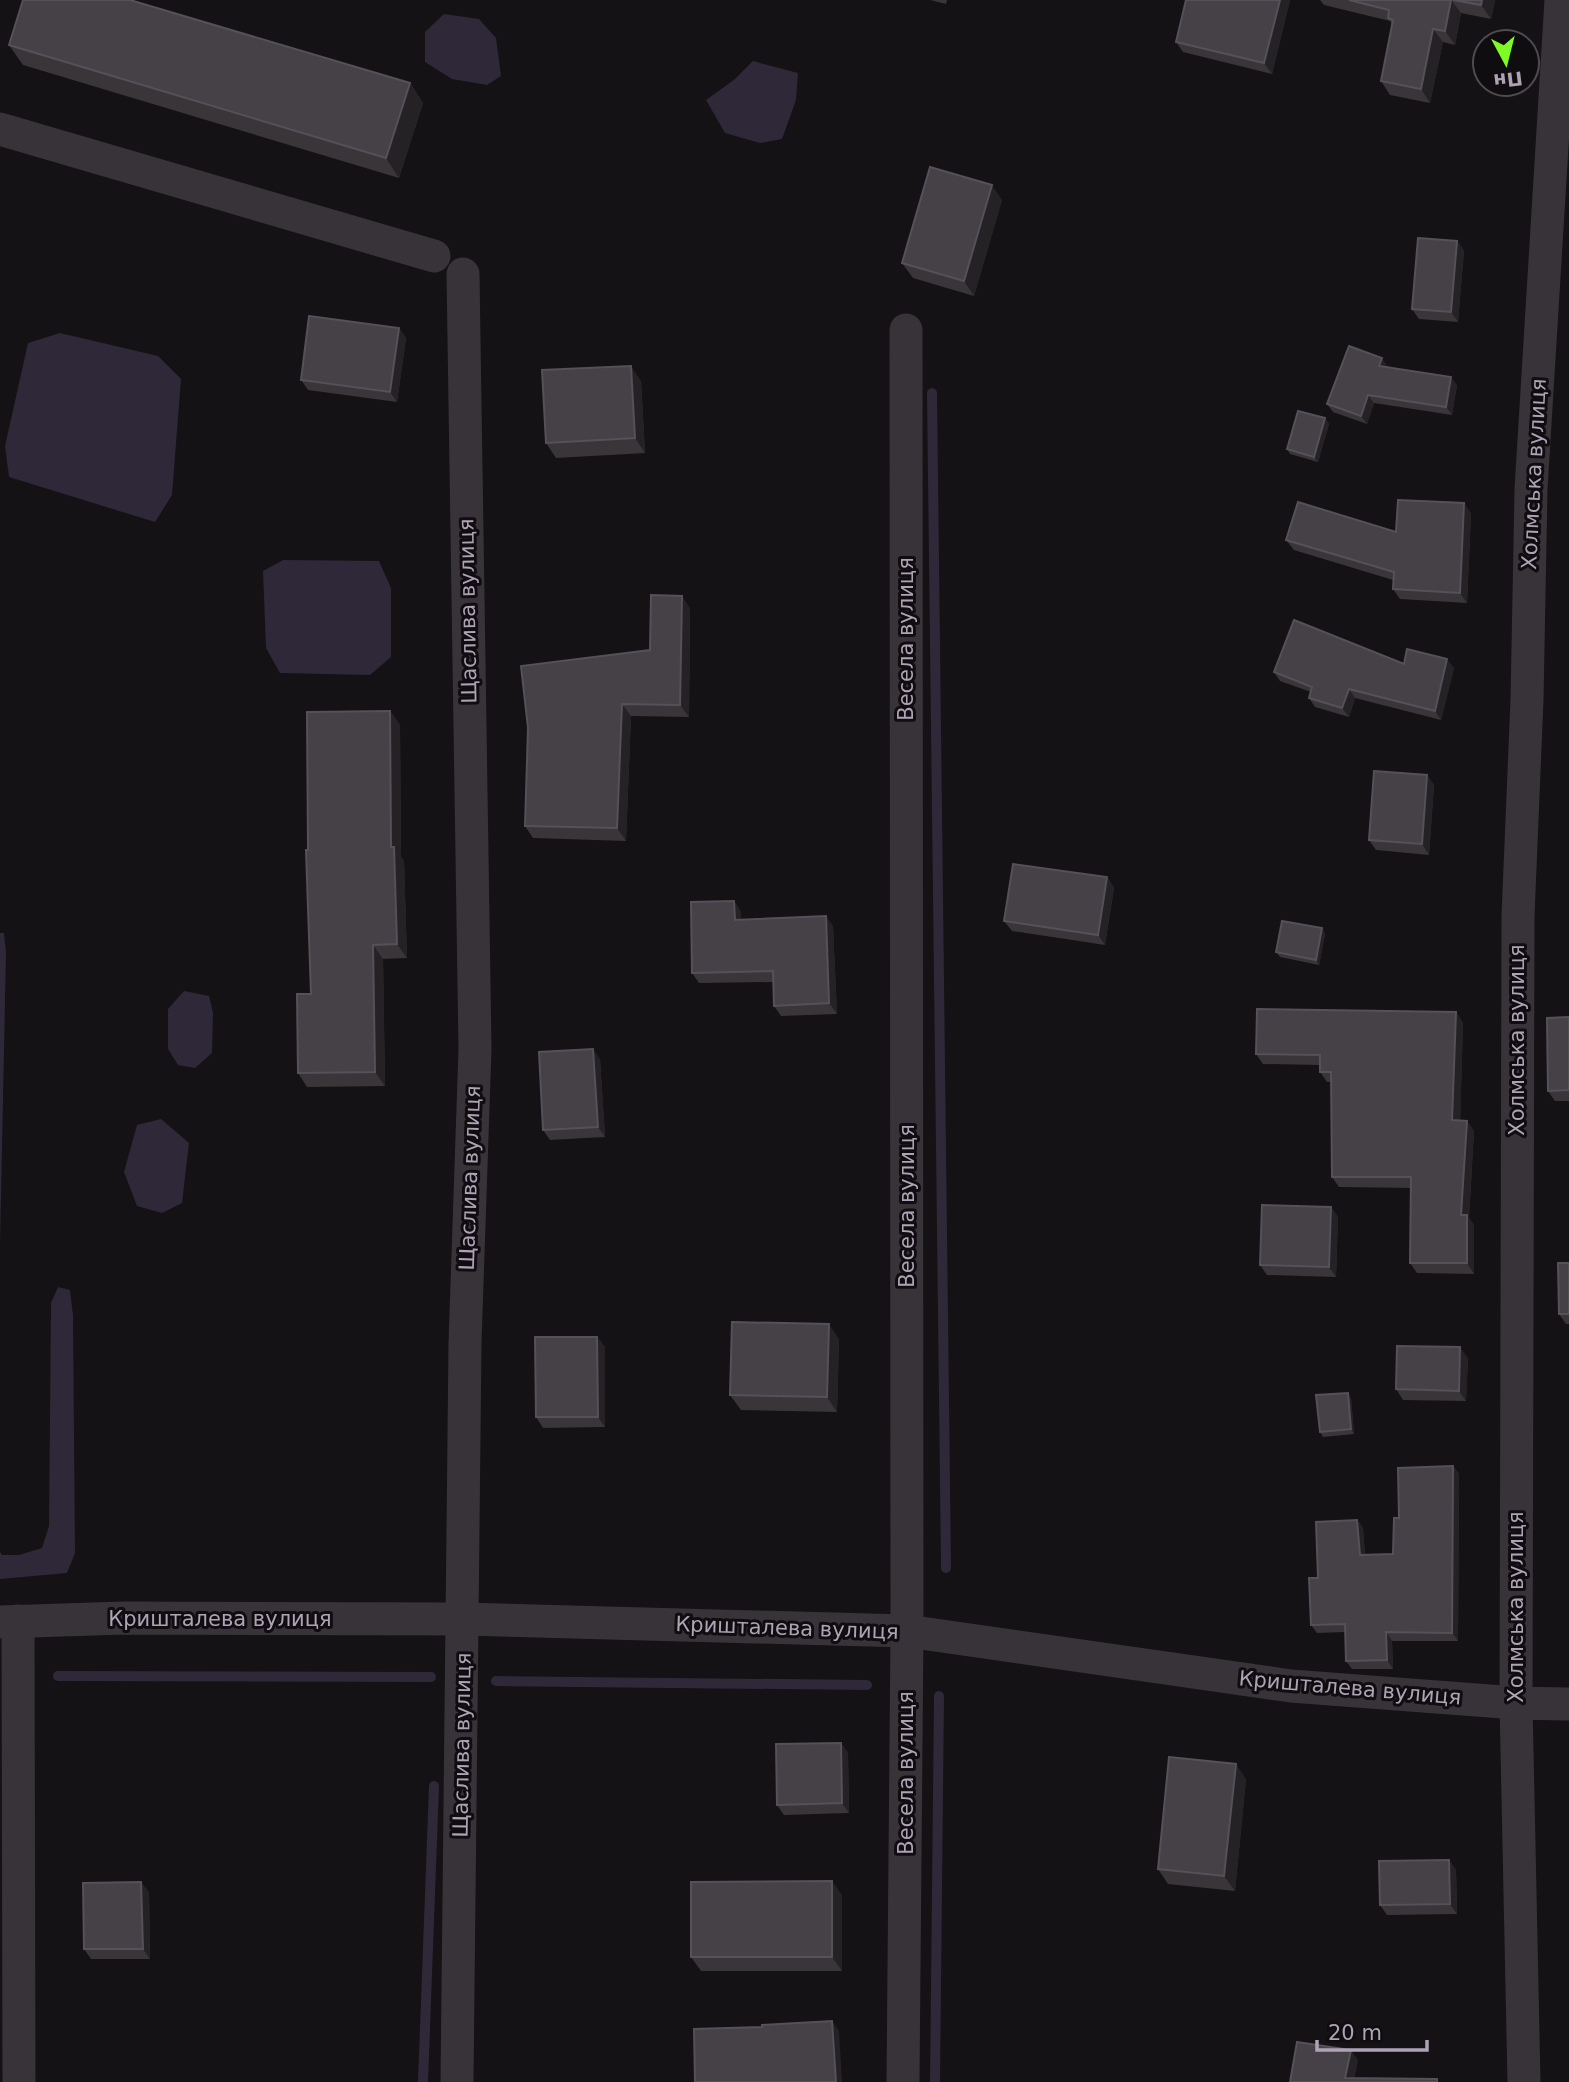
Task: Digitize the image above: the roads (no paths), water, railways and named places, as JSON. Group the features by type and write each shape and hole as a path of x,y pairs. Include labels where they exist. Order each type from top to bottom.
{"street":[{"name":"Холмська вулиця","path":"1524,2082 1516,1703 1518,916 1527,700 1531,489 1561,129 1561,0"},
{"path":"0,129 434,256"},
{"name":"Щаслива вулиця","path":"457,2082 465,1343 475,1049 463,274"},
{"name":"Весела вулиця","path":"903,2082 907,1631 906,330"},
{"name":"Кришталева вулиця","path":"9,1621 125,1618 463,1619 907,1631 1291,1686 1516,1703 1569,1704"},
{"path":"9,1621 19,2082"}],"waterway":[{"path":"932,393 946,1568"},
{"path":"58,1676 431,1677"},
{"path":"496,1681 867,1685"},
{"path":"935,2082 939,1696"},
{"path":"423,2082 434,1786"}]}
